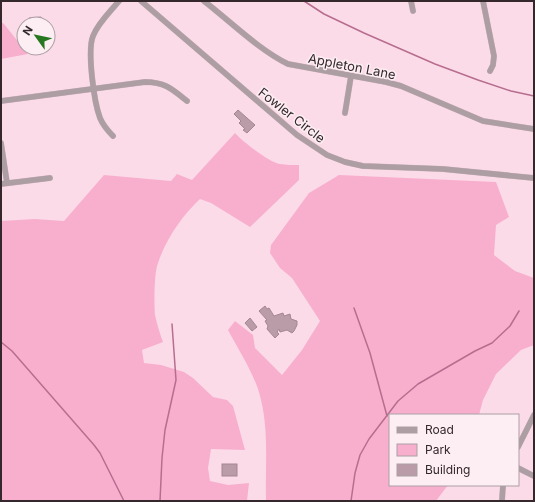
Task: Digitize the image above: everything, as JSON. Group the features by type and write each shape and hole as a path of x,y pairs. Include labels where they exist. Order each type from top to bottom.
{"street":[{"path":"113,136 105,127 101,119 94,89 90,56 92,36 119,1"},
{"name":"Fowler Circle","path":"141,1 297,135 327,155 344,162 363,166 443,169 534,178"},
{"name":"Appleton Lane","path":"204,1 280,60 297,66 401,86 483,121 534,129"},
{"path":"412,1 414,11"},
{"path":"483,1 494,56 494,65 490,71"},
{"path":"345,113 351,76"},
{"path":"1,101 145,82 157,82 166,85 187,101"},
{"path":"1,143 4,183 50,178"},
{"path":"519,446 534,415"},
{"path":"519,468 534,476"},
{"path":"502,501 503,486"}],"green space":[{"path":"1,22 16,39 17,56 1,59"},
{"path":"235,133 269,160 280,164 299,165 299,180 250,227 211,203 200,199 193,206 181,220 165,245 157,268 154,304 155,315 163,342 142,350 144,363 161,365 184,372 193,378 213,397 227,400 233,406 245,450 211,449 208,468 210,481 228,485 249,483 247,501 1,501 1,221 35,219 64,221 104,175 171,181 177,174 192,180"},
{"path":"339,175 496,182 509,217 496,225 494,255 515,271 534,278 534,345 521,350 496,374 483,400 479,414 389,414 389,486 447,486 436,501 266,501 266,437 259,391 247,364 228,330 235,321 253,335 255,348 282,375 302,350 320,321 292,278 280,268 270,253 271,245 309,193"}],"building":[{"path":"238,110 255,125 247,133 243,130 245,129 239,123 241,121 234,114"},
{"path":"265,306 267,309 269,308 274,316 283,313 284,316 290,314 291,319 297,321 294,331 292,333 287,330 280,332 279,329 277,332 279,334 275,338 267,329 268,326 265,321 267,320 259,311"},
{"path":"250,318 257,327 252,331 245,323"},
{"path":"222,464 237,464 237,476 222,476"}],"waterway":[{"path":"304,1 324,14 435,64 511,91 534,96"},
{"path":"354,308 370,353 387,416"},
{"path":"351,501 355,473 360,455 369,439 398,401 418,384 475,351 492,343 510,326 519,311"},
{"path":"160,501 165,430 176,380 172,324"},
{"path":"1,342 12,351 94,445 100,453 124,501"}]}
